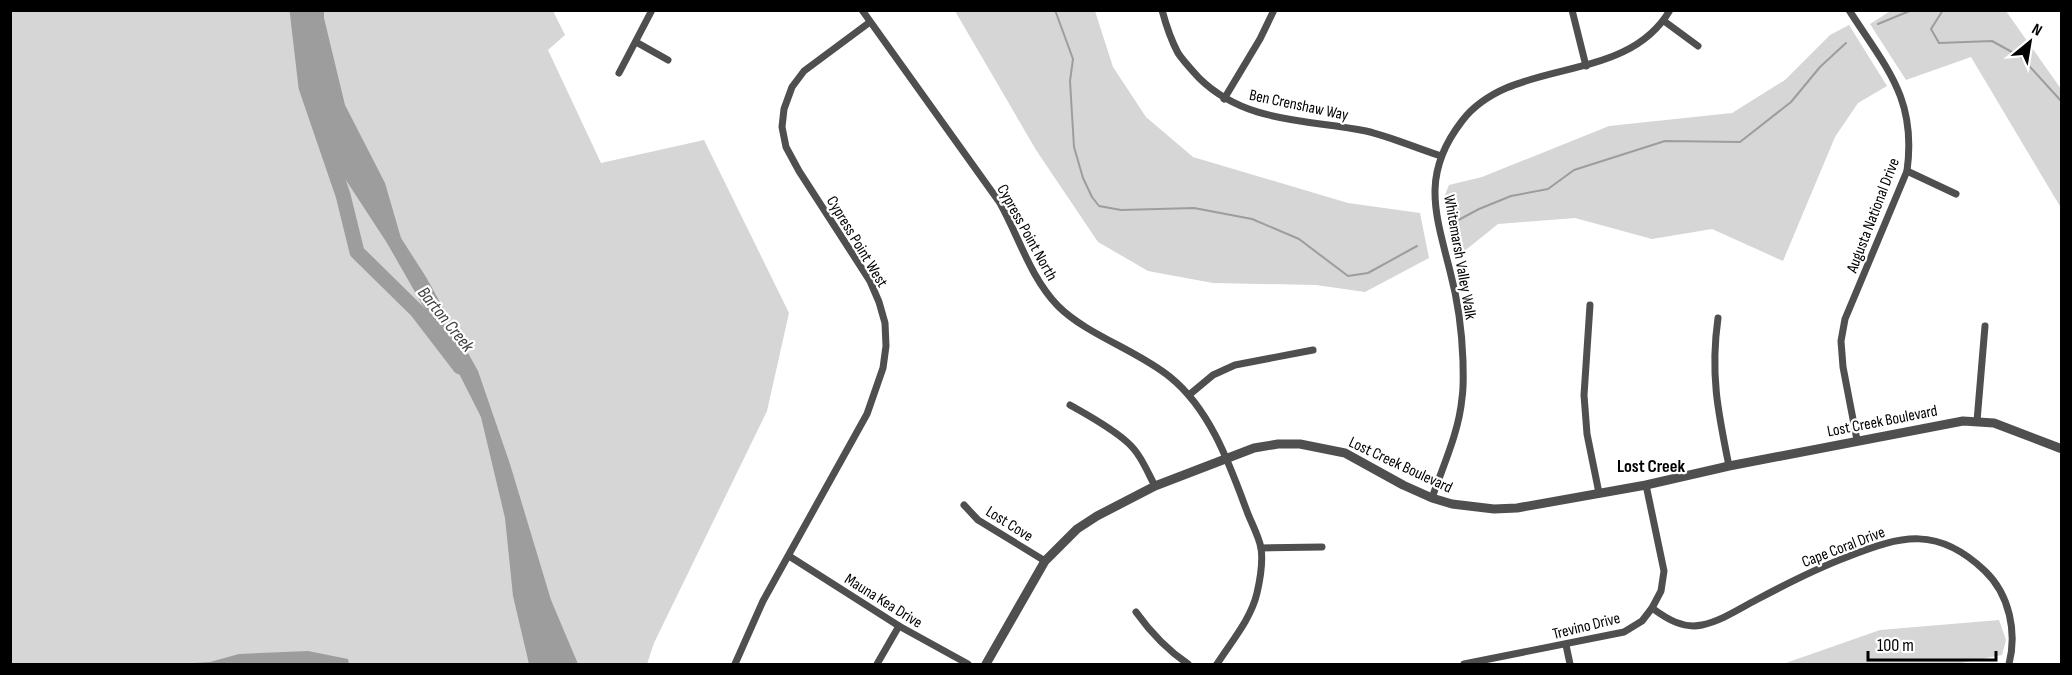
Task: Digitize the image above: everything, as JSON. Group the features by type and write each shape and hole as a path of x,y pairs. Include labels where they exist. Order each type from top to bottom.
{"street":[{"path":"619,73 652,10"},
{"name":"Cypress Point North","path":"862,10 1000,203 1045,291 1072,318 1169,376 1189,395 1204,416 1226,457 1261,548"},
{"name":"Ben Crenshaw Way","path":"1162,10 1179,55 1203,81 1224,99 1244,108 1278,117 1368,132 1441,156"},
{"path":"1224,99 1260,39 1274,10"},
{"path":"1572,10 1586,66"},
{"name":"Whitemarsh Valley Walk","path":"1432,498 1454,432 1462,398 1463,361 1459,313 1451,273 1439,232 1434,198 1441,156 1464,119 1497,93 1521,83 1617,56 1638,45 1664,21 1670,10"},
{"name":"Augusta National Drive","path":"1849,10 1897,84 1909,123 1910,147 1907,171 1845,319 1841,341 1843,367 1857,440"},
{"path":"1664,21 1698,46"},
{"name":"Cypress Point West","path":"735,664 763,602 867,414 883,368 886,346 885,323 879,302 870,281 799,171 786,147 782,127 784,109 792,87 804,71 870,22"},
{"path":"636,42 668,60"},
{"path":"1907,171 1956,194"},
{"path":"1590,305 1584,395 1587,434 1599,493"},
{"path":"1718,318 1713,364 1716,403 1729,466"},
{"path":"1977,421 1985,326"},
{"path":"1189,395 1213,375 1235,365 1313,350"},
{"path":"1070,405 1128,442 1141,459 1155,486"},
{"name":"Lost Creek Boulevard","path":"986,664 1045,561 1077,529 1155,486 1254,448 1278,444 1319,447 1345,453 1432,498 1452,504 1494,509 1517,508 1646,485 1945,423 1977,421 1994,423 2061,449"},
{"name":"Trevino Drive","path":"1464,664 1624,632 1642,621 1661,591 1664,571 1646,485"},
{"name":"Lost Cove","path":"964,505 978,520 1045,561"},
{"name":"Cape Coral Drive","path":"1652,608 1668,619 1683,625 1701,625 1718,619 1818,568 1881,543 1917,538 1950,546 1970,558 1988,573 2000,590 2009,611 2012,653 2009,664"},
{"path":"1217,664 1252,610 1257,594 1261,548 1322,548"},
{"name":"Mauna Kea Drive","path":"789,556 899,626 968,664"},
{"path":"1136,612 1152,635 1170,652 1188,664"},
{"path":"877,664 899,626"},
{"path":"1566,645 1570,664"}],"shaded area":[{"path":"1892,10 2006,11 2061,89 2061,208 1971,57 1906,80 1870,24"},
{"path":"10,11 553,11 565,35 548,50 601,163 704,140 789,313 767,411 654,643 647,664 11,664"},
{"path":"955,11 1095,11 1113,67 1146,117 1193,157 1348,203 1420,213 1429,258 1365,292 1316,285 1213,283 1148,271 1098,242 1036,150"},
{"path":"1849,25 1887,86 1858,103 1835,137 1783,261 1712,229 1652,239 1575,218 1498,224 1457,257 1443,200 1449,185 1482,177 1609,126 1732,113 1785,80 1830,35"},
{"path":"1999,620 2006,640 2002,655 1956,664 1783,664 1880,630"}],"water":[{"path":"300,11 324,11 345,105 385,183 401,238 426,277 478,371 510,464 551,600 578,664 529,664 513,596 505,518 481,417 439,334 387,243 340,171 308,94"},
{"path":"308,651 348,659 349,664 177,664 210,662 239,654"}],"waterway":[{"name":"Barton Creek","path":"297,10 306,87 343,195 357,252 417,311 460,367"},
{"path":"1055,10 1073,59 1070,81 1074,147 1083,178 1099,206 1121,210 1194,208 1252,219 1299,239 1348,276 1368,273 1417,246"},
{"path":"1878,24 1912,10"},
{"path":"1943,10 1931,29 1939,43 1992,41 2021,57 2062,102"},
{"path":"1451,224 1511,196 1548,189 1574,170 1665,141 1740,142 1791,102 1820,67 1846,43"}],"district":[{"name":"Lost Creek","path":"1651,466"}]}
